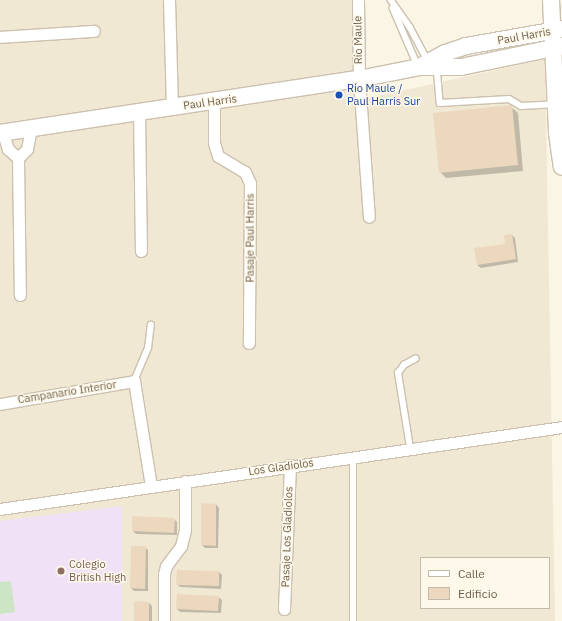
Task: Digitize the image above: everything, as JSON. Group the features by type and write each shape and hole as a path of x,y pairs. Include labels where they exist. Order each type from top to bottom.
{"street":[{"path":"169,0 172,108"},
{"name":"Río Maule","path":"358,0 359,79"},
{"path":"551,0 557,30 558,47 556,104 562,167"},
{"name":"Paul Harris","path":"428,66 445,53 466,46 557,30"},
{"path":"0,38 94,31"},
{"name":"Paul Harris","path":"1,133 214,102 359,79 428,66 461,67 558,47"},
{"path":"359,79 369,217"},
{"name":"Pasaje Paul Harris","path":"214,102 214,143 218,156 244,172 250,183 249,343"},
{"path":"139,112 141,251"},
{"path":"20,296 18,158 27,149 31,129"},
{"path":"1,133 8,149 18,158"},
{"path":"134,381 151,486"},
{"name":"Campanario Interior","path":"0,404 134,381"},
{"name":"Los Gladiolos","path":"0,508 562,427"},
{"name":"Pasaje Los Gladiolos","path":"284,609 290,465"},
{"path":"164,621 164,574 166,566 181,546 185,530 185,481"}],"lane":[{"path":"390,0 428,66"},
{"path":"390,0 410,27 428,66 440,103 509,99 521,106 556,104"},
{"path":"134,381 148,348 151,325"},
{"path":"410,448 398,373 404,365 415,359"},
{"path":"353,456 353,621"}],"shaded area":[{"path":"0,0 354,0 355,101 545,59 555,621 0,621"},
{"name":"Colegio British High","path":"122,506 122,621 0,621 0,521"}],"green space":[{"path":"11,581 15,612 0,614 0,582"}],"building":[{"path":"512,105 518,165 439,173 433,113"},
{"path":"512,234 516,259 477,265 474,248 505,244 504,235"},
{"path":"201,503 216,504 216,546 201,545"},
{"path":"132,516 175,518 174,533 132,531"},
{"path":"131,546 146,546 145,589 130,588"},
{"path":"177,570 219,571 219,586 176,585"},
{"path":"177,594 219,596 218,611 176,609"},
{"path":"134,601 149,602 149,621 134,621"}],"place":[{"name":"Río Maule / Paul Harris Sur","path":"339,95"},
{"name":"Colegio British High","path":"61,571"}]}
